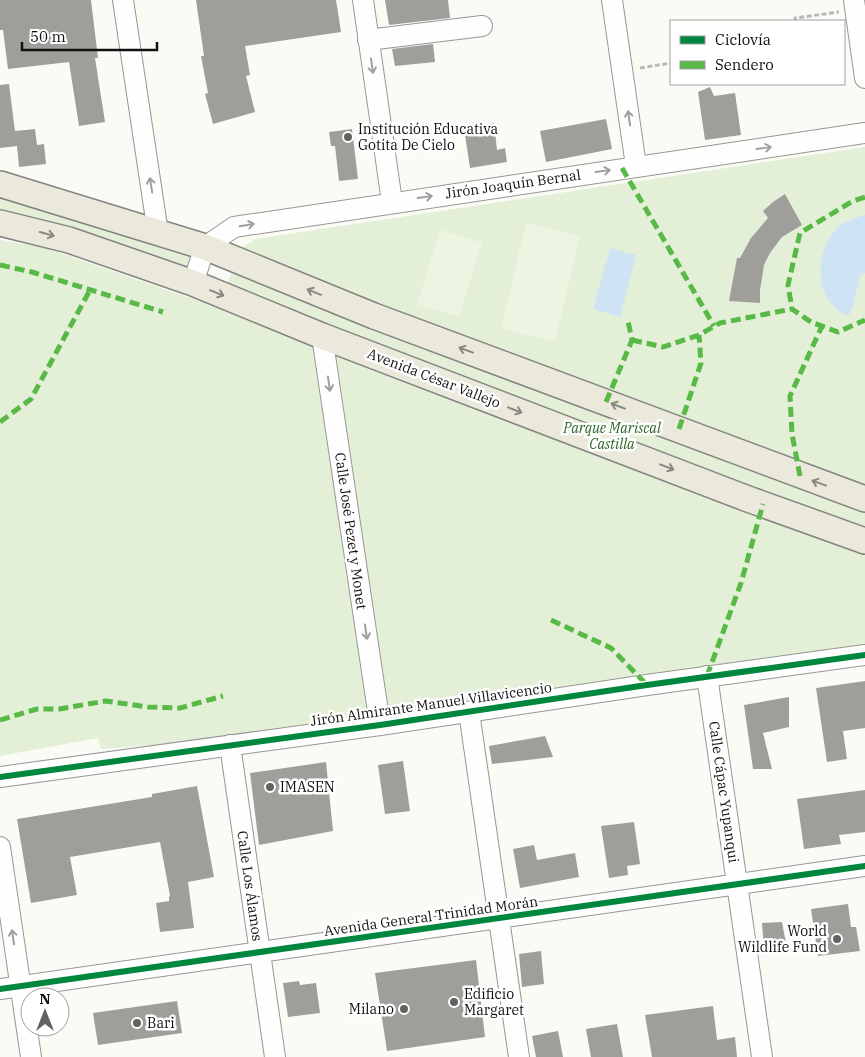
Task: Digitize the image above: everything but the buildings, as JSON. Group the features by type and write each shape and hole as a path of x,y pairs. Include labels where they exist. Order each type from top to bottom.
{"main road":[{"path":"0,184 205,247 374,316 865,499"},
{"name":"Avenida César Vallejo","path":"0,223 69,240 193,283 322,336 865,541"},
{"path":"721,488 737,482 741,475 743,467 737,452"},
{"path":"776,509 770,495 771,487 776,480 790,472"}],"street":[{"path":"123,0 158,233"},
{"path":"363,0 392,202"},
{"path":"612,0 636,166"},
{"path":"855,4 865,78"},
{"path":"368,40 482,26"},
{"name":"Jirón Joaquín Bernal","path":"205,247 234,227 865,133"},
{"path":"193,283 205,247"},
{"name":"Calle José Pezet y Monet","path":"322,336 380,725"},
{"name":"Jirón Almirante Manuel Villavicencio","path":"0,777 380,725 707,676 865,655"},
{"name":"Calle Cápac Yupanqui","path":"707,676 762,1057"},
{"path":"468,712 518,1057"},
{"name":"Calle Los Álamos","path":"230,745 275,1057"},
{"path":"0,847 31,1057"},
{"name":"Avenida General Trinidad Morán","path":"0,988 865,866"}],"path":[{"path":"796,20 795,18 855,4"},
{"path":"622,71 670,63"}],"green space":[{"name":"Parque Mariscal Castilla","path":"865,147 865,651 232,739 101,749 98,738 0,756 0,240 46,248 219,308 239,250 255,239"},
{"path":"0,192 16,195 189,256 191,262 188,270 0,216"},
{"path":"526,223 580,236 555,341 501,329"},
{"path":"441,230 482,243 459,317 417,304"}],"water":[{"path":"865,215 865,273 860,276 853,306 848,316 837,309 823,289 821,266 823,254 827,242 837,229 852,219"},
{"path":"610,248 636,255 620,317 593,309"}],"marked path":[{"path":"622,168 714,326"},
{"path":"865,197 853,201 800,233 788,285 792,309 811,322 838,332 865,320"},
{"path":"0,265 32,272 163,312"},
{"path":"0,422 31,399 90,290"},
{"path":"632,340 663,347 699,335 720,323 792,309"},
{"path":"606,402 632,340 628,321"},
{"path":"800,476 792,434 790,396 822,326"},
{"path":"679,429 701,363 699,335"},
{"path":"707,676 741,583 763,504"},
{"path":"551,620 611,648 647,685"},
{"path":"0,720 37,709 59,709 106,701 148,707 180,708 223,696"}],"cycle path":[{"path":"0,777 380,725 865,655"},
{"path":"0,989 865,866"}],"place":[{"name":"Institución Educativa Gotita De Cielo","path":"348,137"},
{"name":"IMASEN","path":"270,787"},
{"name":"World Wildlife Fund","path":"837,939"},
{"name":"Edificio Margaret","path":"454,1002"},
{"name":"Milano","path":"404,1009"},
{"name":"Bari","path":"137,1023"}]}
